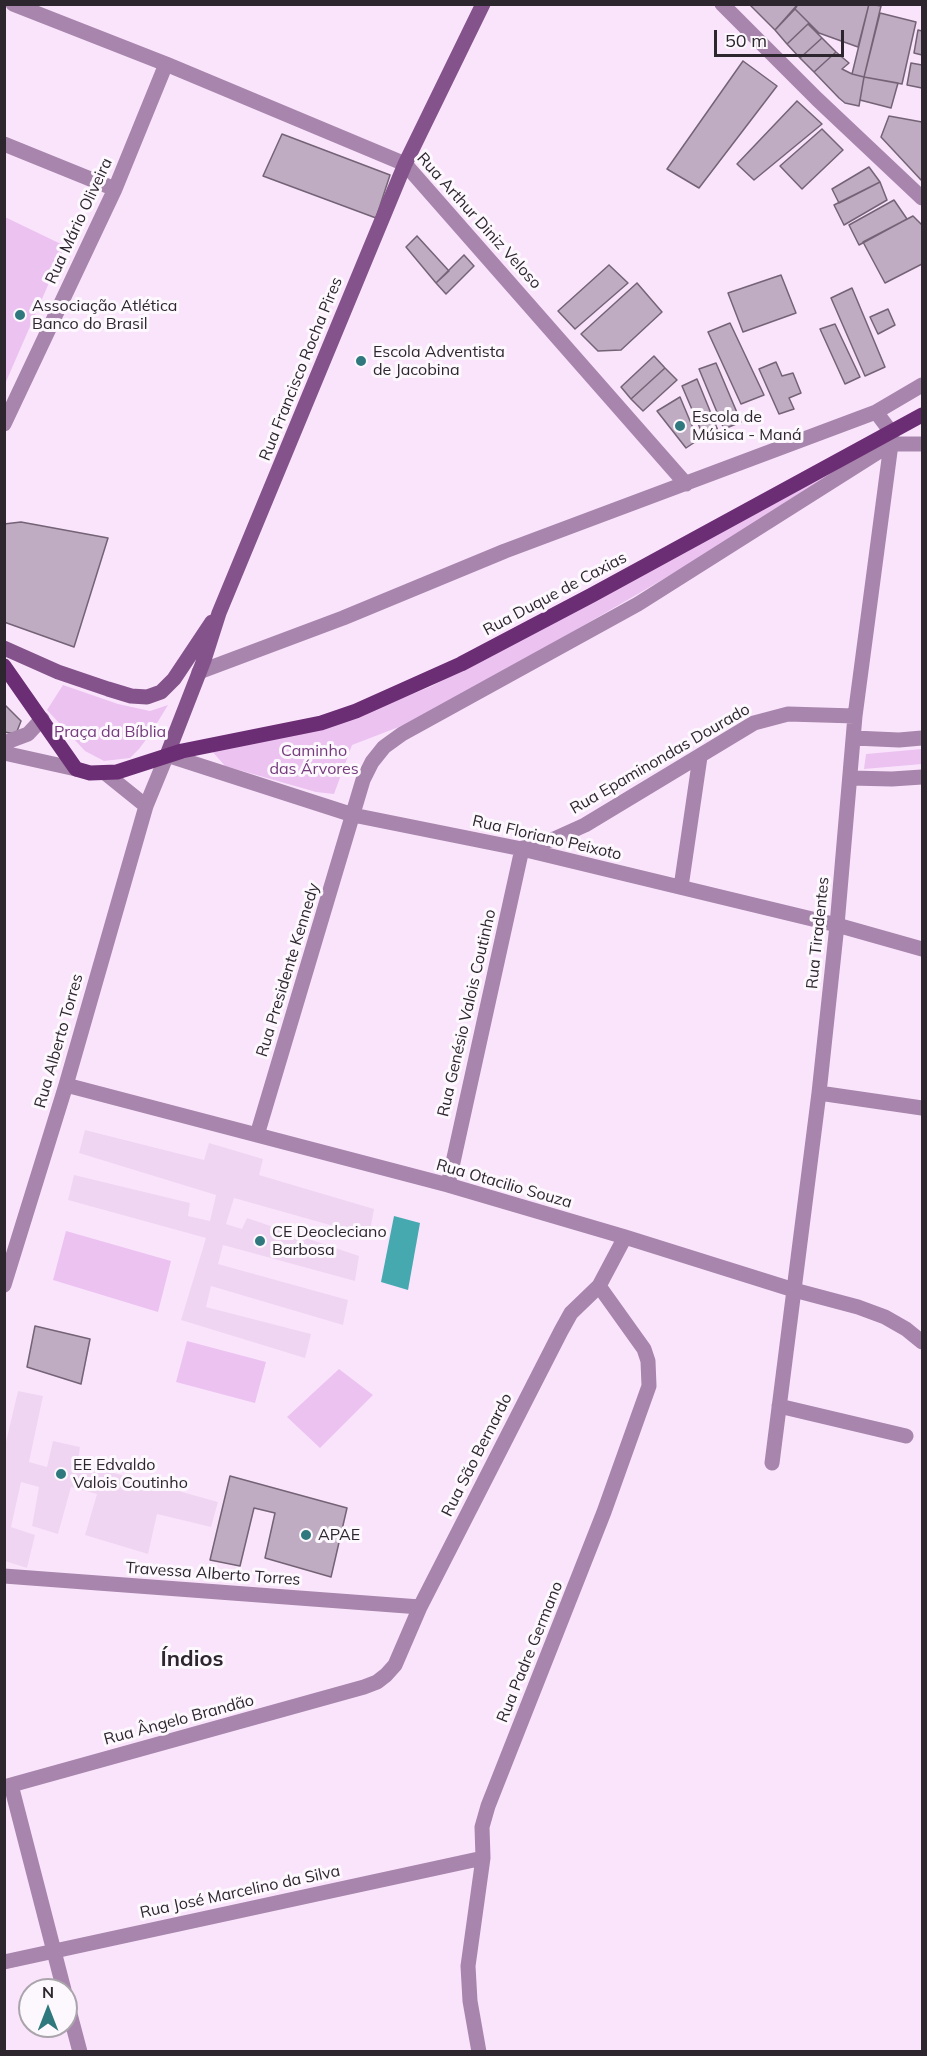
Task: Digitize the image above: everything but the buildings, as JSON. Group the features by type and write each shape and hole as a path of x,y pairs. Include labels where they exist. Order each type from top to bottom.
{"main road":[{"name":"Rua Duque de Caxias","path":"167,755 321,723 356,711 461,664 891,438 922,415"},
{"path":"4,666 76,769 90,773 105,773 129,769 167,755"}],"street":[{"name":"Rua Arthur Diniz Veloso","path":"13,4 166,64 405,164 686,484"},
{"name":"Rua Francisco Rocha Pires","path":"146,806 199,672 219,613 405,164 483,4"},
{"path":"722,4 817,99 922,198"},
{"name":"Rua Mário Oliveira","path":"4,424 115,189 166,64"},
{"path":"4,144 115,189"},
{"path":"199,672 343,618 505,551 876,412 922,385"},
{"path":"876,412 891,438 922,444"},
{"name":"Rua Tiradentes","path":"772,1463 819,1093 837,925 855,716 891,438"},
{"name":"Rua Duque de Caxias","path":"354,815 363,780 372,762 384,747 402,734 638,604 891,438"},
{"path":"4,648 58,672 131,696 147,697 161,692 174,679 219,613"},
{"name":"Rua Epaminondas Dourado","path":"522,849 554,839 585,825 754,723 771,717 803,713 855,716"},
{"path":"4,743 28,734 42,719"},
{"path":"854,738 899,740 922,738"},
{"path":"4,753 76,769"},
{"name":"Rua Floriano Peixoto","path":"167,755 354,815 522,849 837,925 922,949"},
{"path":"681,887 700,757"},
{"path":"105,773 146,806"},
{"path":"850,778 922,777"},
{"name":"Rua Alberto Torres","path":"4,1285 66,1085 146,806"},
{"name":"Rua Presidente Kennedy","path":"257,1135 354,815"},
{"name":"Rua Genésio Valois Coutinho","path":"448,1185 522,849"},
{"name":"Rua Otacilio Souza","path":"66,1085 448,1185 625,1237 794,1290 858,1307 885,1317 906,1329 922,1342"},
{"path":"819,1093 922,1108"},
{"name":"Rua São Bernardo","path":"364,1688 377,1682 395,1665 420,1607 561,1331 572,1313 599,1286 625,1237"},
{"name":"Rua Padre Germano","path":"478,2052 470,2001 468,1966 483,1858 482,1827 488,1806 596,1533 649,1386 648,1361 644,1349 599,1286"},
{"path":"779,1406 906,1436"},
{"name":"Travessa Alberto Torres","path":"4,1576 420,1607"},
{"name":"Rua Ângelo Brandão","path":"8,1786 364,1688"},
{"path":"8,1786 61,1978"},
{"name":"Rua José Marcelino da Silva","path":"4,1962 483,1858"}],"shaded area":[{"name":"CE Deocleciano Barbosa","path":"85,1130 204,1160 209,1143 263,1159 259,1175 374,1209 369,1236 234,1198 226,1224 242,1229 247,1218 359,1256 355,1281 223,1245 218,1264 348,1300 343,1325 211,1286 206,1307 311,1334 305,1358 181,1320 206,1238 68,1200 74,1175 190,1203 188,1216 210,1221 216,1195 79,1153"},
{"name":"EE Edvaldo Valois Coutinho","path":"18,1391 43,1396 29,1462 47,1467 53,1441 80,1447 78,1463 218,1502 211,1527 157,1514 148,1554 85,1535 97,1494 71,1487 58,1534 32,1526 39,1487 21,1482 11,1527 35,1535 27,1568 5,1561 5,1446"}],"green space":[{"name":"Associação Atlética Banco do Brasil","path":"5,217 65,246 5,384"},
{"name":"Caminho das Árvores","path":"856,457 765,520 507,670 417,720 352,745 334,794 316,792 225,766 211,750 333,726 432,686 700,539"},
{"name":"Praça da Bíblia","path":"63,685 118,704 150,711 168,705 151,733 130,758 104,761 85,751 47,710"},
{"path":"922,749 922,764 864,769 866,754"},
{"path":"66,1231 171,1261 158,1312 53,1280"},
{"path":"187,1341 266,1362 255,1403 176,1382"},
{"path":"339,1369 373,1395 320,1448 287,1417"}],"water":[{"path":"394,1216 420,1223 408,1290 381,1282"}],"place":[{"name":"Associação Atlética Banco do Brasil","path":"20,315"},
{"name":"Escola Adventista de Jacobina","path":"361,361"},
{"name":"Escola de Música - Maná","path":"680,426"},
{"name":"CE Deocleciano Barbosa","path":"260,1241"},
{"name":"EE Edvaldo Valois Coutinho","path":"61,1474"},
{"name":"APAE","path":"306,1535"}],"district":[{"name":"Índios","path":"192,1659"}]}
